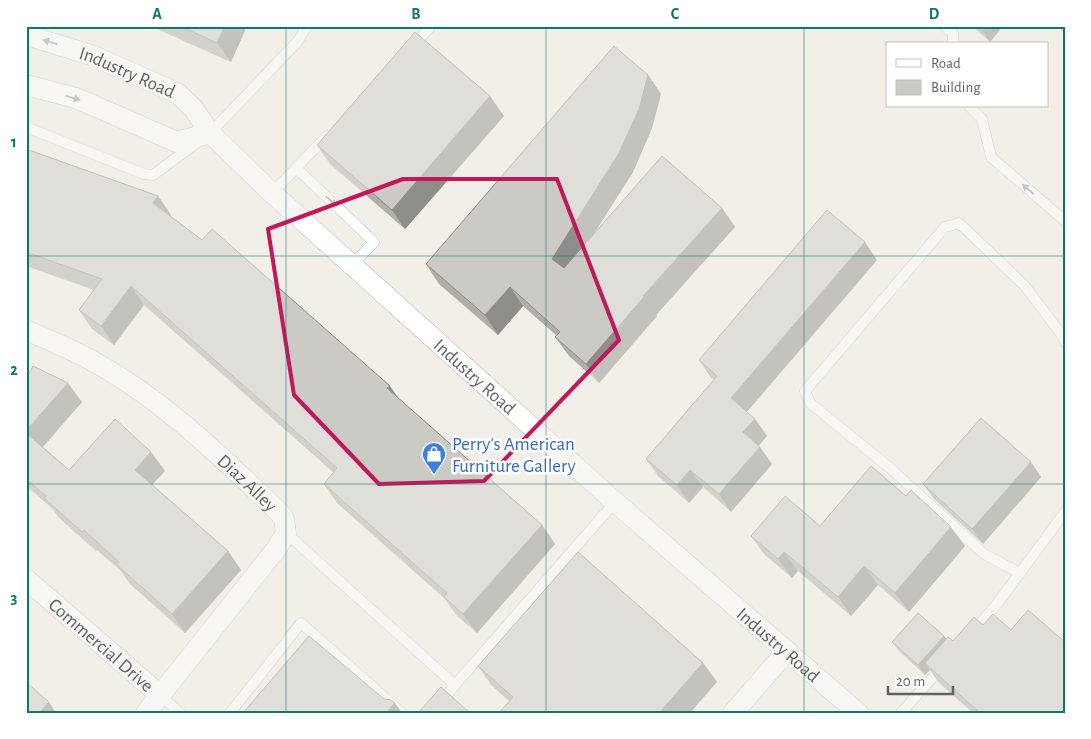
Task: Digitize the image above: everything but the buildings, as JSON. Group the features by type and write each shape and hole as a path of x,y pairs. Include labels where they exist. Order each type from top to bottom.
{"street":[{"name":"Industry Road","path":"26,35 91,55 177,93 193,108 210,133 272,193 615,502 858,713"},
{"path":"26,85 76,98 178,142 210,133"},
{"name":"Diaz Alley","path":"26,330 86,357 163,408 205,441 284,519 286,533 277,548 160,695"},
{"name":"Commercial Drive","path":"26,579 160,695 146,713"},
{"path":"733,713 787,651"}],"lane":[{"path":"26,127 144,174 153,174 210,133 298,40 306,26"},
{"path":"406,53 431,26"},
{"path":"945,26 953,34 953,42"},
{"path":"971,108 982,119 991,156 1065,221"},
{"path":"272,193 337,125"},
{"path":"296,168 374,242 353,264"},
{"path":"1020,573 984,554 890,468 810,403 805,391 945,227 959,223 1024,285 1062,335 1065,342"},
{"path":"432,713 615,502"},
{"path":"966,639 997,604 1065,512"},
{"path":"286,533 455,685"},
{"path":"230,713 301,623 402,713"},
{"path":"901,713 947,661"},
{"path":"160,695 180,713"}],"highlighted area":[{"path":"403,179 557,179 619,340 484,481 379,484 294,395 268,229"}],"place":[{"name":"Perry's American Furniture Gallery","path":"434,475"}]}
